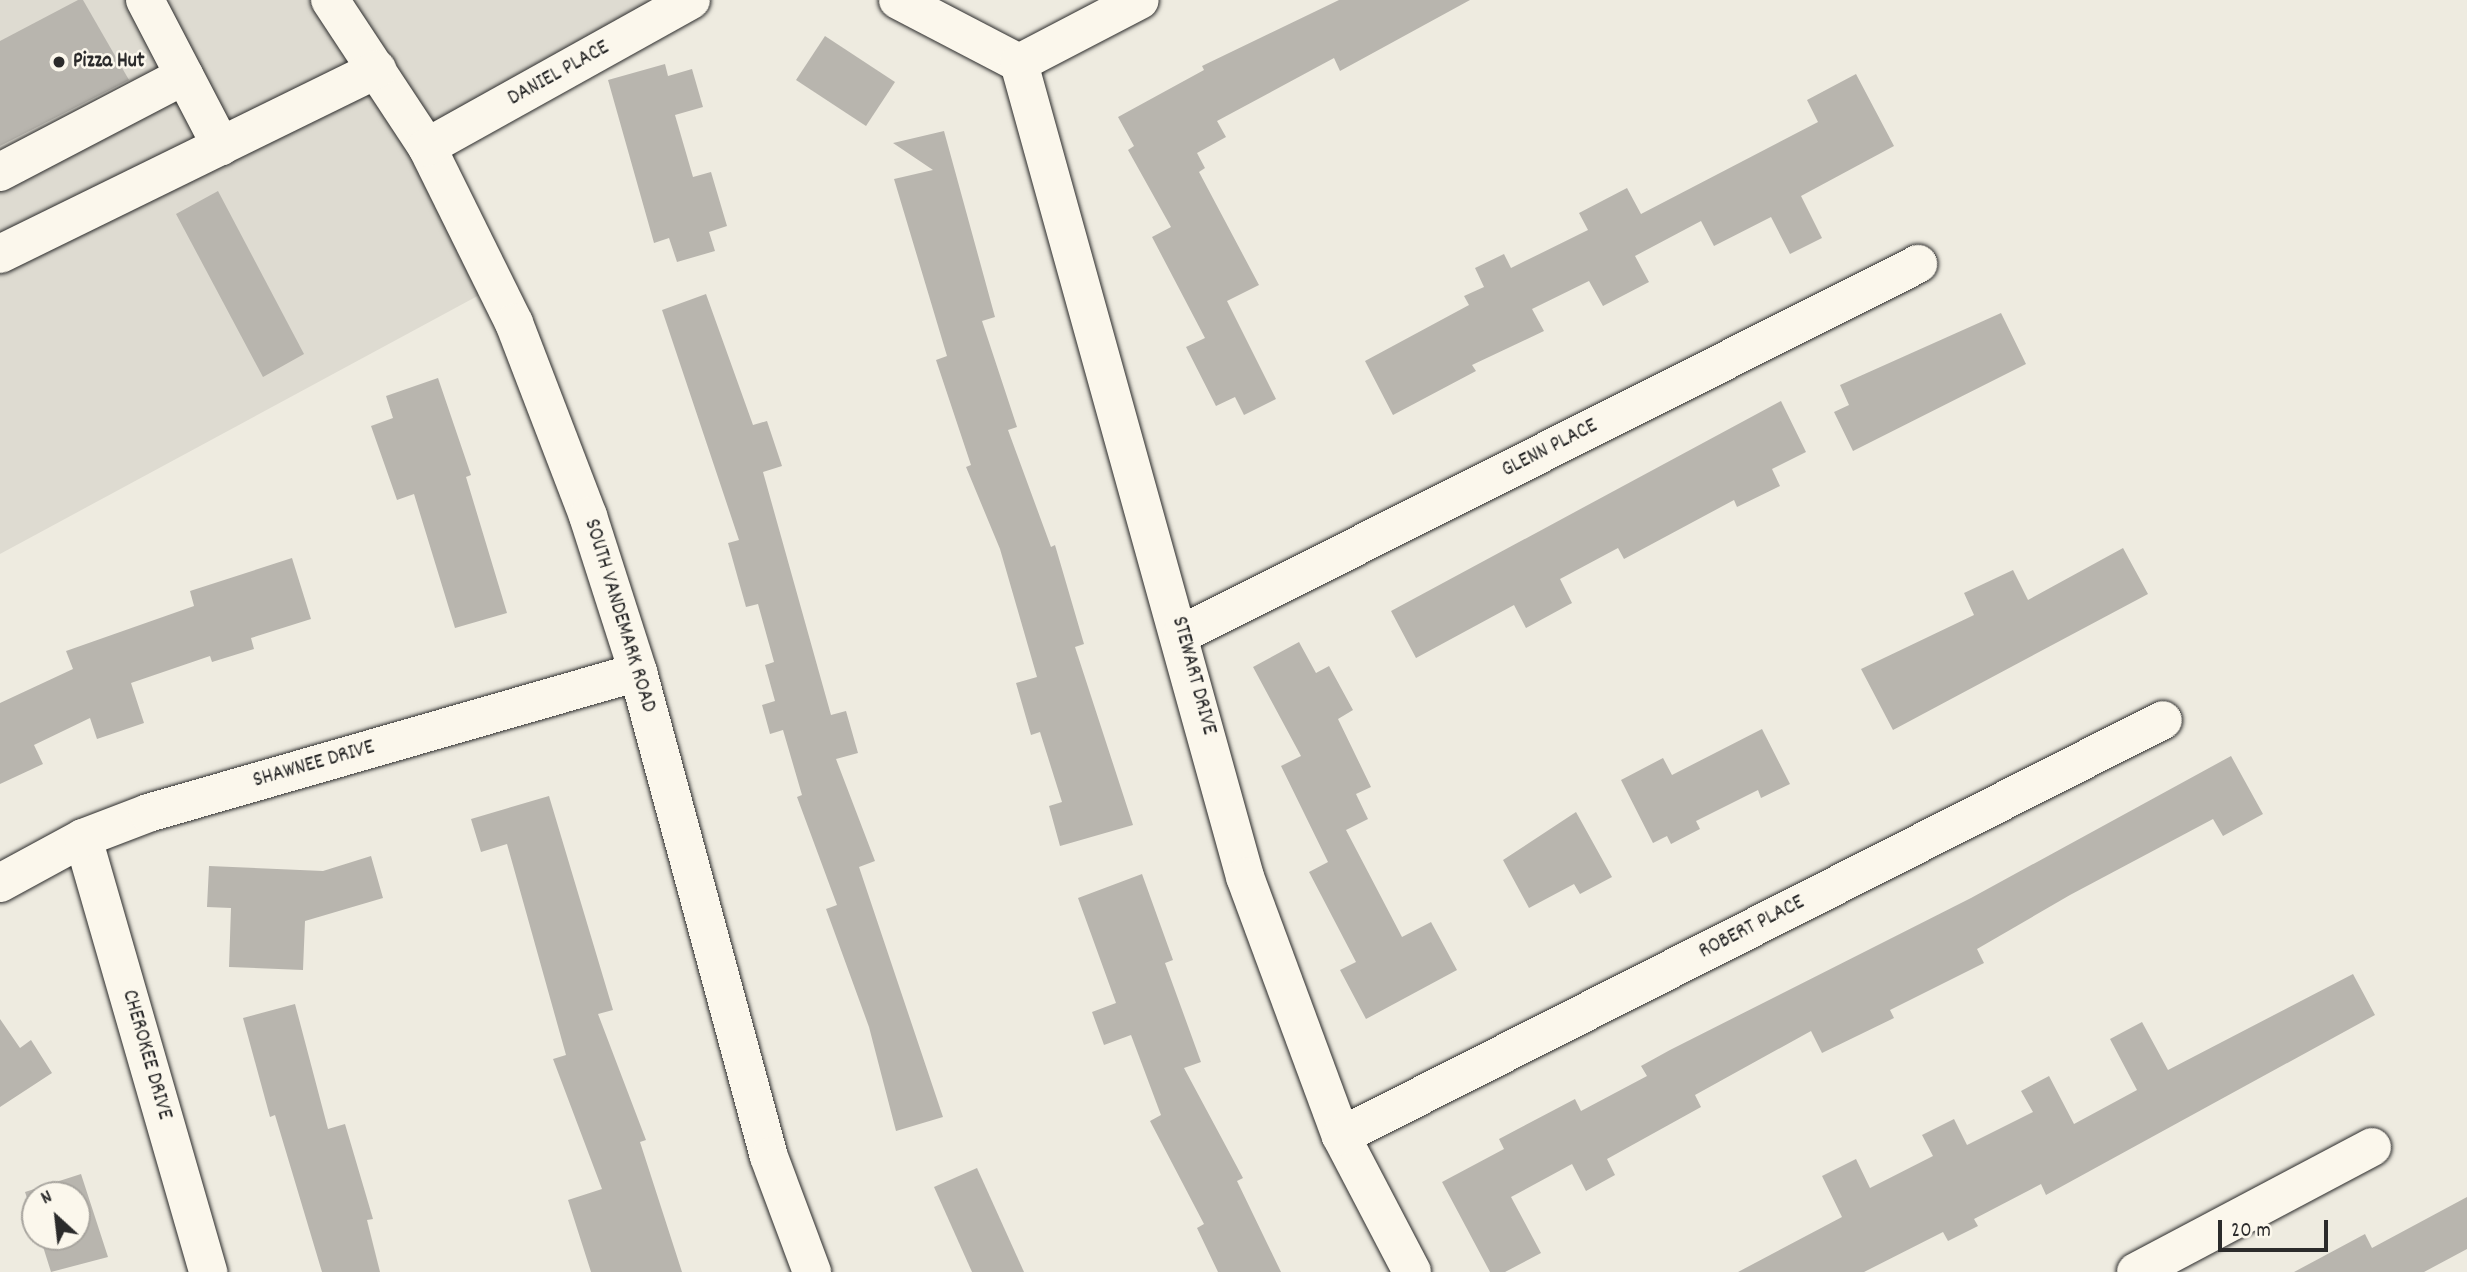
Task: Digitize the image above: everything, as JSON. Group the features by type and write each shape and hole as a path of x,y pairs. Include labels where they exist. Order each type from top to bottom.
{"street":[{"path":"145,0 221,146"},
{"name":"SOUTH VANDEMARK ROAD","path":"330,0 427,147 514,323 588,516 638,672 769,1157 812,1272"},
{"name":"DANIEL PLACE","path":"427,147 691,0"},
{"path":"898,0 1019,63 1140,0"},
{"name":"STEWART DRIVE","path":"1019,63 1182,634 1245,877 1341,1136 1412,1272"},
{"path":"0,254 377,69"},
{"path":"0,172 184,76"},
{"name":"GLENN PLACE","path":"1182,634 1918,264"},
{"name":"SHAWNEE DRIVE","path":"0,883 83,838 148,813 638,672"},
{"name":"ROBERT PLACE","path":"1341,1136 2163,720"},
{"name":"CHEROKEE DRIVE","path":"83,838 208,1272"},
{"path":"2136,1272 2372,1147"}],"shaded area":[{"path":"0,0 691,0 427,147 496,286 0,554"}],"building":[{"name":"Pizza Hut","path":"78,0 83,0 129,80 0,146 0,41"},
{"path":"1339,0 1470,0 1340,71 1334,58 1217,121 1226,137 1197,153 1205,168 1199,172 1259,285 1227,301 1276,399 1244,415 1235,397 1216,406 1186,347 1205,338 1152,237 1171,227 1128,150 1134,146 1118,117 1204,70 1202,66"},
{"path":"825,36 895,82 866,126 796,80"},
{"path":"665,64 668,76 692,69 703,107 675,115 693,177 711,172 727,226 709,232 715,251 677,262 669,238 654,243 608,80"},
{"path":"1856,74 1894,146 1801,196 1822,238 1790,254 1771,217 1714,246 1701,221 1635,256 1649,282 1603,306 1589,281 1532,309 1544,331 1472,365 1476,371 1393,415 1365,361 1469,305 1464,296 1484,287 1475,268 1504,254 1511,268 1588,230 1579,213 1627,188 1641,214 1818,122 1807,100"},
{"path":"944,131 995,317 982,321 1017,427 1008,430 1051,547 1055,545 1084,644 1075,647 1133,825 1060,846 1049,806 1062,802 1040,732 1031,735 1016,683 1037,677 1000,549 966,467 971,465 936,360 947,356 894,179 933,170 893,143"},
{"path":"218,191 304,354 263,377 176,214"},
{"path":"706,294 753,425 767,421 782,466 763,472 831,715 846,711 858,753 836,759 875,861 859,867 943,1117 896,1131 869,1027 826,909 837,905 797,797 802,795 783,730 770,734 762,705 775,701 765,665 774,662 758,604 746,607 728,543 739,540 662,310"},
{"path":"2001,313 2026,364 1853,451 1834,412 1849,405 1840,385"},
{"path":"438,378 471,475 466,477 507,613 455,628 414,494 397,500 371,426 393,418 386,396"},
{"path":"1781,401 1806,452 1772,469 1780,486 1737,507 1734,500 1624,559 1618,548 1560,579 1572,603 1526,628 1514,605 1416,658 1391,611"},
{"path":"2123,548 2148,594 1893,730 1861,669 1974,615 1964,593 2013,570 2028,600"},
{"path":"292,558 311,619 251,638 254,649 212,662 210,656 131,683 144,723 97,739 90,718 34,745 43,764 0,784 0,703 73,669 66,651 194,606 190,591"},
{"path":"1299,642 1316,673 1329,666 1353,710 1338,719 1371,787 1356,794 1368,819 1346,830 1402,937 1431,922 1457,970 1366,1019 1340,970 1356,962 1309,872 1328,862 1281,766 1301,756 1253,667"},
{"path":"1762,729 1790,784 1761,798 1758,790 1696,821 1700,829 1671,844 1667,836 1653,843 1621,780 1663,758 1672,775"},
{"path":"2231,756 2263,814 2223,836 2213,819 2070,895 1977,949 1984,963 1890,1010 1894,1018 1822,1053 1811,1031 1695,1095 1701,1107 1607,1159 1615,1175 1586,1191 1572,1164 1511,1197 1541,1253 1505,1272 1490,1272 1442,1182 1504,1149 1499,1139 1575,1099 1581,1111 1647,1076 1641,1066 1670,1050 1971,898"},
{"path":"549,796 613,1010 598,1014 646,1140 640,1142 682,1272 591,1272 568,1200 602,1189 553,1059 566,1055 507,844 481,852 471,819"},
{"path":"1576,812 1612,877 1580,894 1574,884 1529,908 1503,860"},
{"path":"371,856 383,898 305,921 303,970 229,967 231,908 207,907 209,866 323,871"},
{"path":"1142,874 1173,960 1165,963 1201,1062 1184,1068 1243,1178 1237,1181 1281,1272 1218,1272 1197,1228 1204,1224 1150,1121 1161,1115 1131,1035 1104,1045 1092,1012 1116,1003 1078,898"},
{"path":"2353,974 2375,1015 2046,1195 2041,1184 1974,1219 1978,1226 1948,1241 1943,1232 1864,1272 1738,1272 1842,1217 1822,1176 1856,1159 1870,1188 1933,1156 1922,1135 1954,1119 1967,1145 2033,1112 2021,1091 2049,1076 2074,1124 2137,1090 2110,1039 2142,1022 2168,1070"},
{"path":"295,1004 328,1129 345,1124 373,1219 367,1220 380,1272 322,1272 275,1115 270,1117 243,1018"},
{"path":"0,1019 20,1048 31,1040 52,1073 0,1107"},
{"path":"977,1168 1024,1272 972,1272 934,1187"},
{"path":"81,1174 83,1181 59,1181"},
{"path":"2467,1197 2467,1249 2424,1272 2294,1272 2365,1234 2372,1248"},
{"path":"91,1205 108,1257 51,1272 44,1251 91,1251"}],"place":[{"name":"Pizza Hut","path":"59,62"}]}
